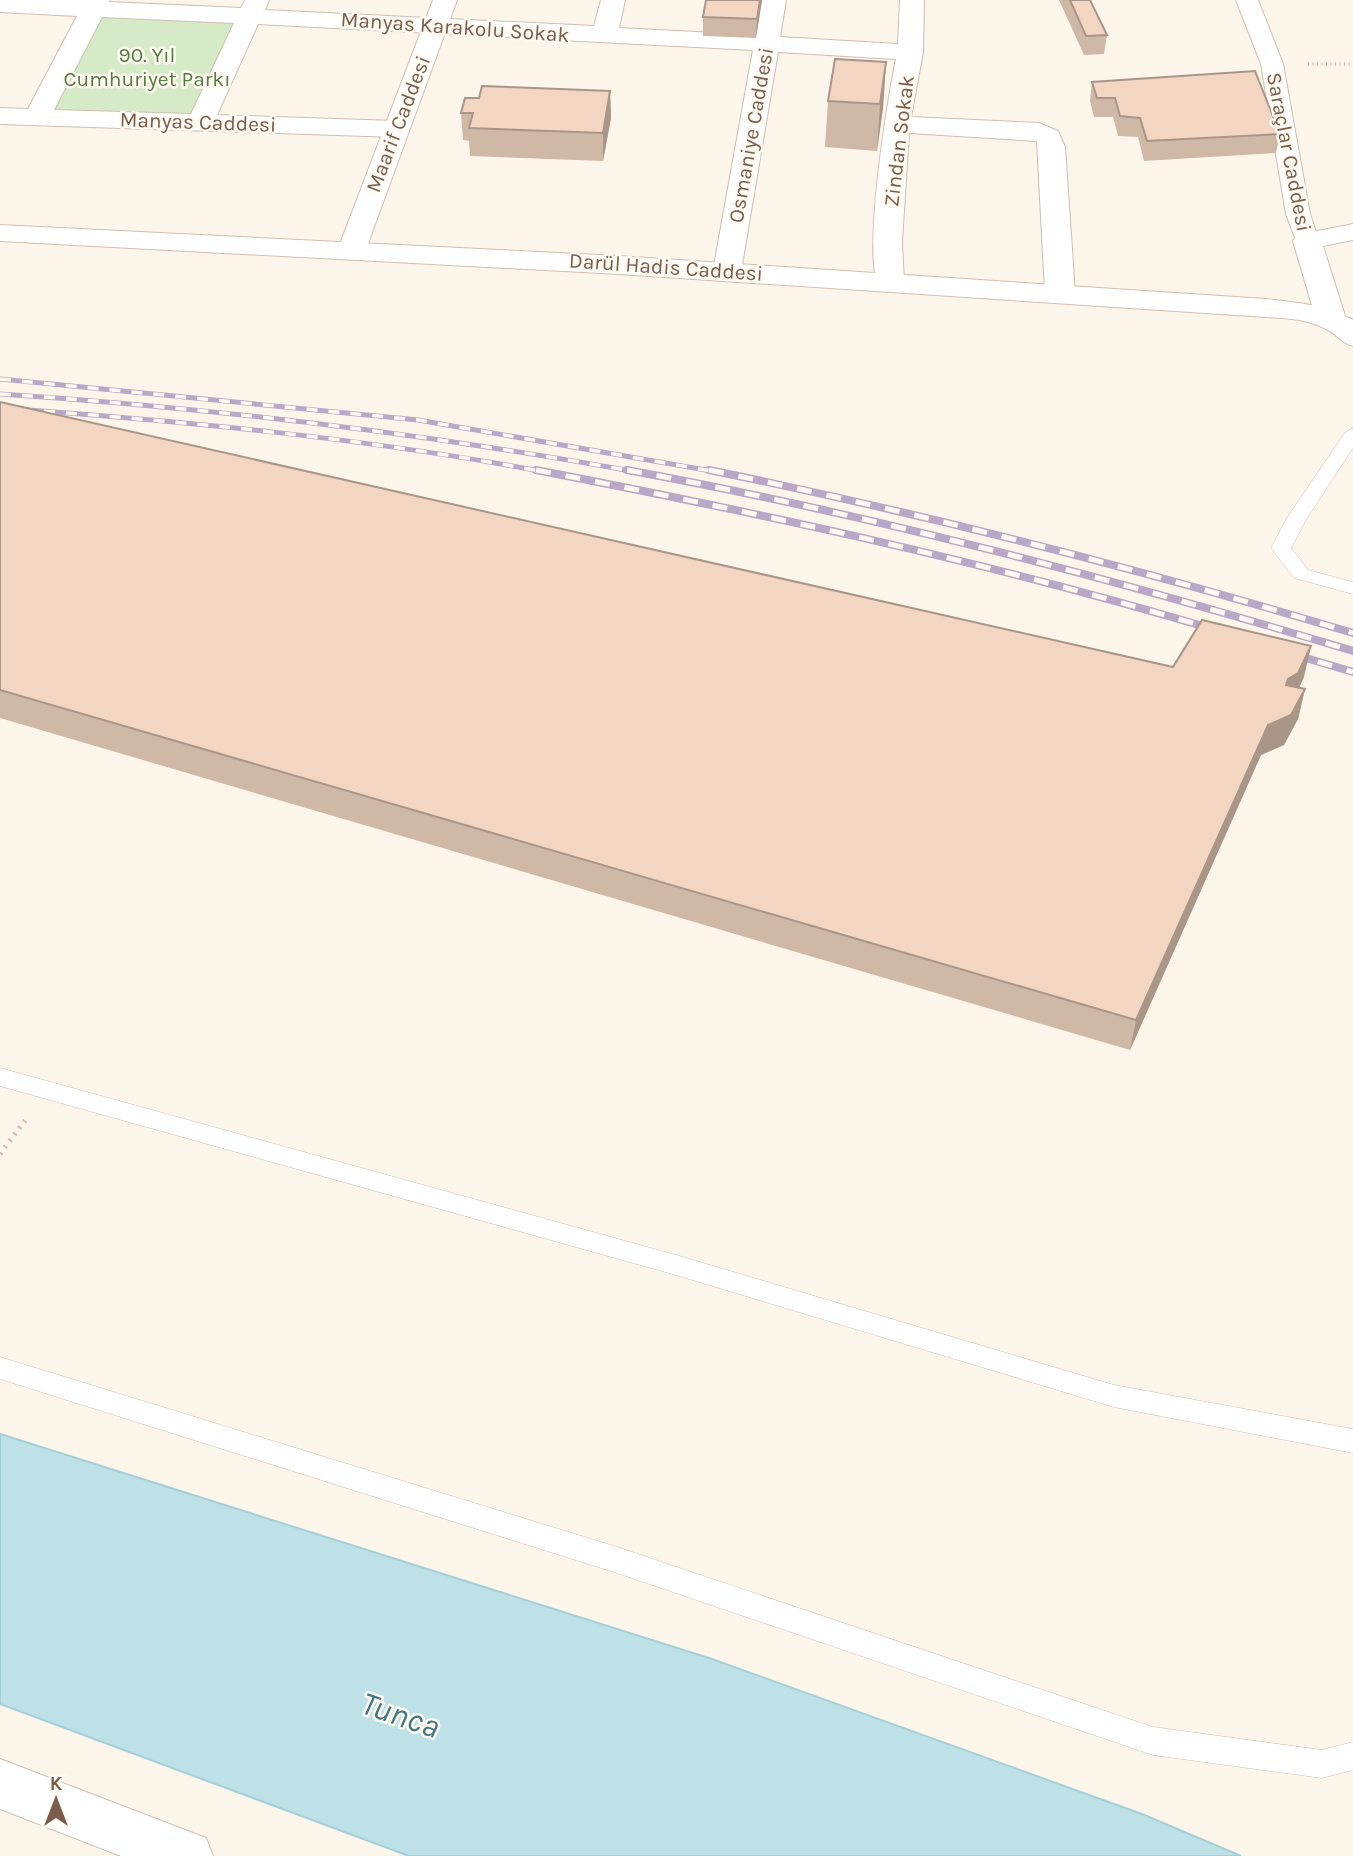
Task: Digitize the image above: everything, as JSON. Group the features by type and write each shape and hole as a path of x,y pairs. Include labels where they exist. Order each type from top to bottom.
{"street":[{"path":"604,36 612,0"},
{"name":"Osmaniye Caddesi","path":"727,271 774,0"},
{"name":"Zindan Sokak","path":"890,282 888,242 896,124 910,51 912,0"},
{"name":"Saraçlar Caddesi","path":"1247,0 1272,64 1298,214 1342,328"},
{"name":"Manyas Karakolu Sokak","path":"0,5 441,12 604,36 910,51"},
{"path":"37,117 95,5"},
{"path":"201,122 253,8"},
{"name":"Maarif Caddesi","path":"352,249 441,12"},
{"name":"Manyas Caddesi","path":"0,116 396,130"},
{"path":"896,124 1039,131 1049,137 1052,147 1060,293"},
{"path":"1307,241 1353,232"},
{"name":"Darül Hadis Caddesi","path":"0,233 352,249 1060,293 1295,311 1342,328"},
{"path":"0,1784 187,1856"}],"lane":[{"path":"1353,434 1297,518 1281,548 1301,575 1353,588"},
{"path":"0,1077 676,1265 1114,1396 1353,1441"},
{"path":"0,1368 617,1560 1153,1741 1322,1764 1353,1756"}],"path":[{"path":"1272,64 1353,64"},
{"path":"0,1154 48,1091"}],"green space":[{"name":"90. Yıl Cumhuriyet Parkı","path":"101,16 240,22 197,118 49,112"}],"water":[{"name":"Tunca","path":"0,1434 712,1659 1142,1814 1241,1856 409,1856 0,1704"}],"building":[{"path":"706,0 760,0 757,19 703,17"},
{"path":"1070,0 1090,0 1107,35 1086,36"},
{"path":"835,59 886,62 880,104 828,101"},
{"path":"1255,71 1280,134 1147,141 1140,118 1120,116 1115,98 1097,98 1092,82"},
{"path":"482,86 610,91 603,133 469,128 473,113 461,113 465,98 479,98"},
{"path":"0,402 1173,667 1202,620 1311,646 1298,673 1288,679 1286,685 1305,689 1291,715 1268,725 1136,1020 0,690"}],"railway":[{"path":"0,379 418,420 717,472"},
{"path":"0,394 320,424 637,472"},
{"path":"0,408 274,432 410,449 545,472"},
{"path":"536,470 878,541 1047,583 1216,630"},
{"path":"627,470 811,507 993,550 1353,651"},
{"path":"709,470 1032,544 1353,633"},
{"path":"1289,653 1353,672"}]}
